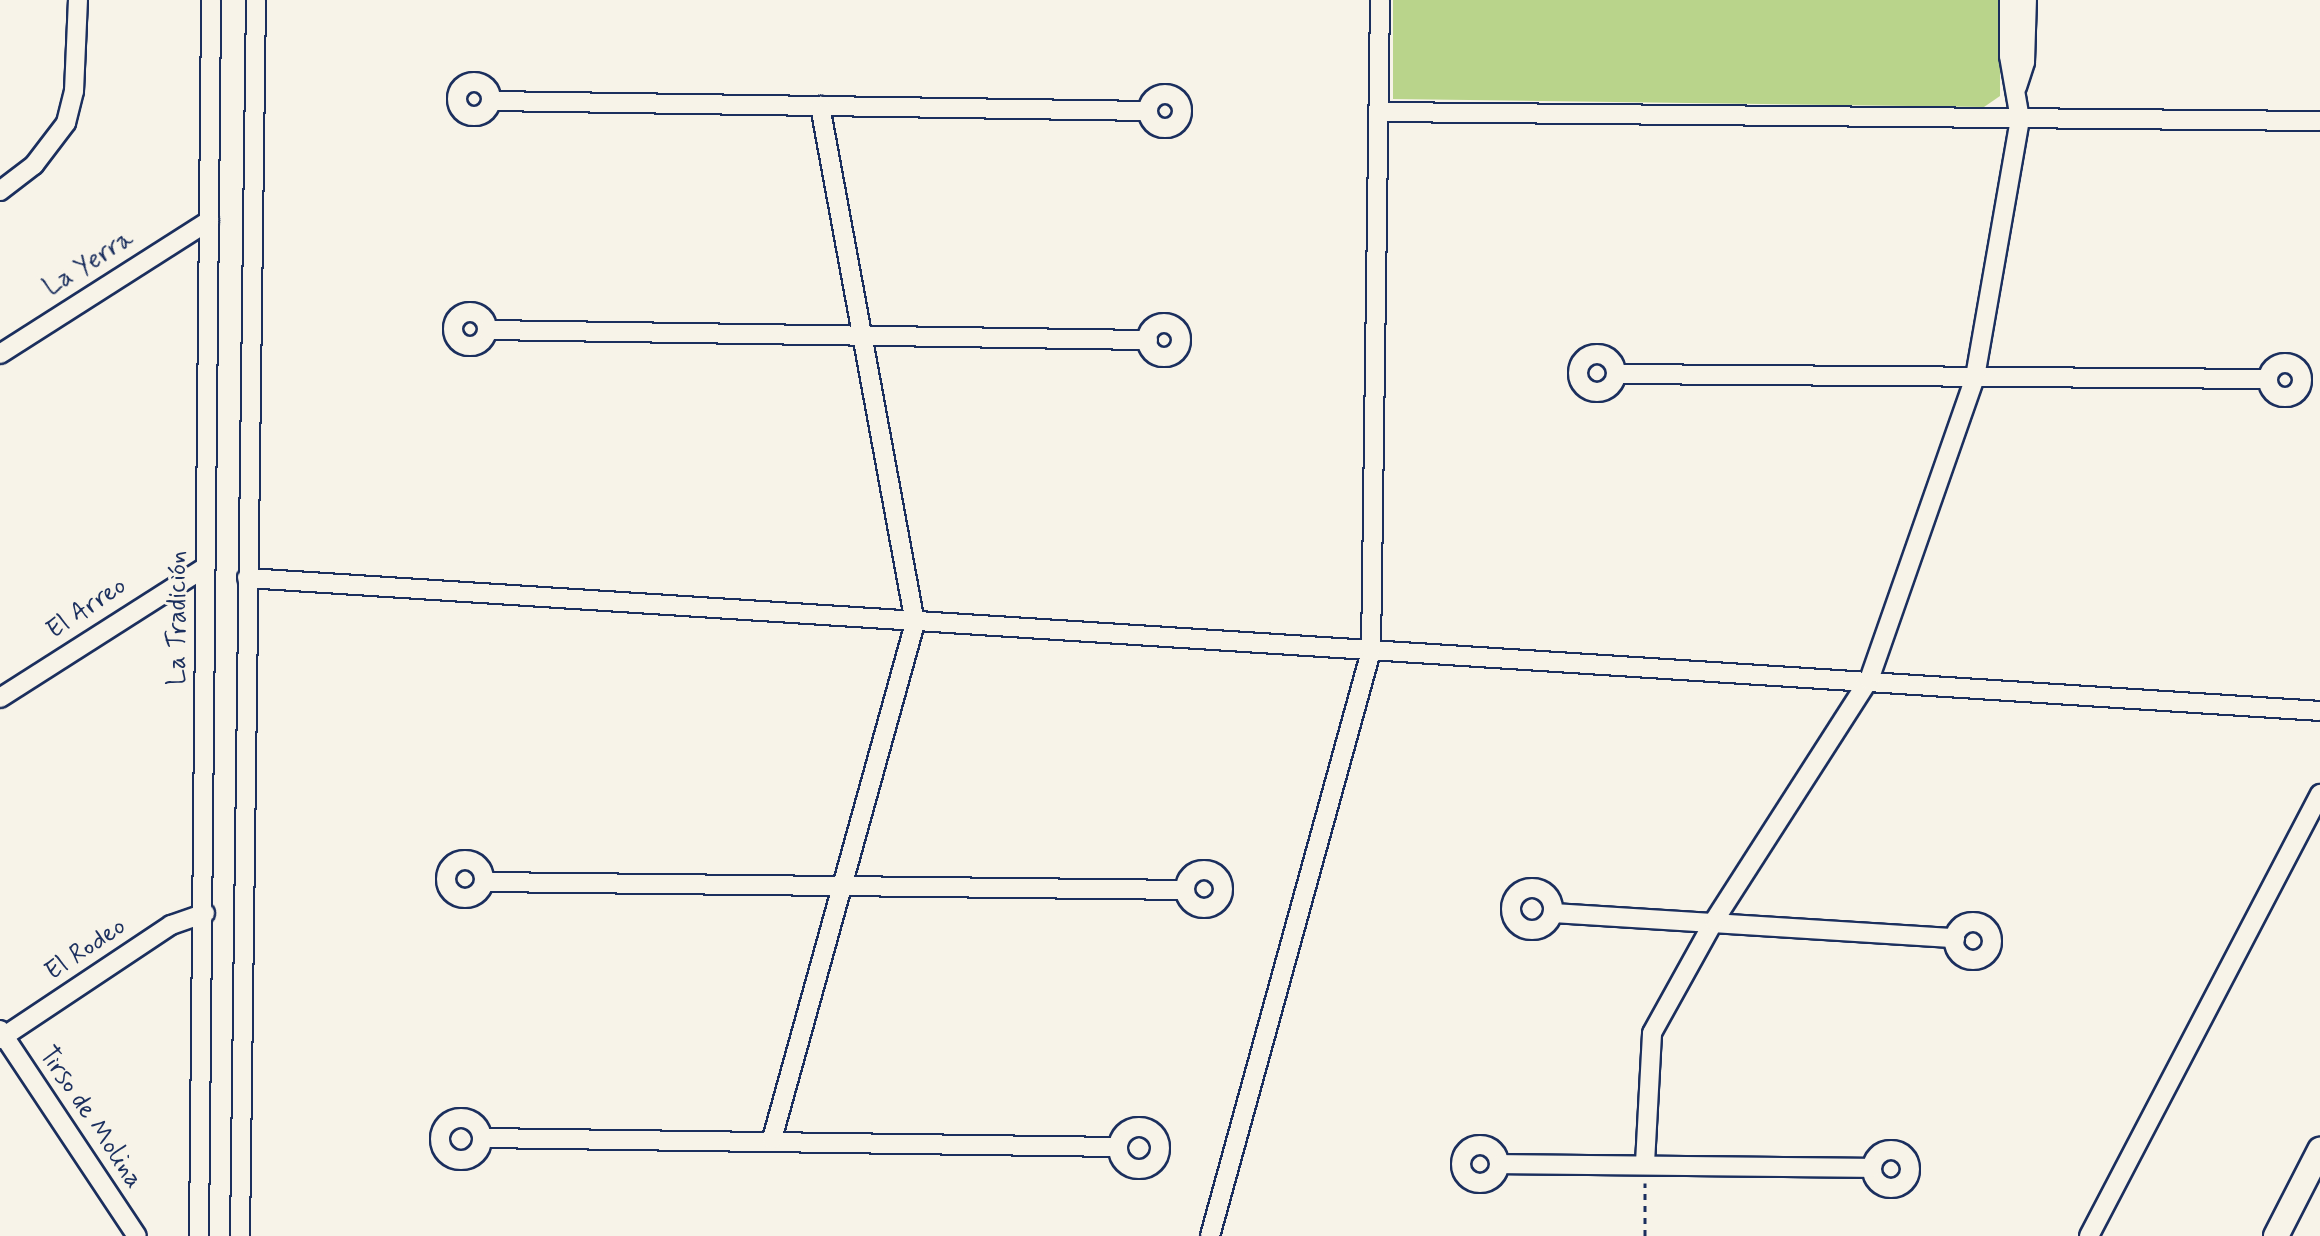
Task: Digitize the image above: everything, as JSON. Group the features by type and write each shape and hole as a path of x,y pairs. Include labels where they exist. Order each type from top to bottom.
{"street":[{"path":"0,191 34,165 66,123 74,91 78,0"},
{"name":"La Tradición","path":"199,1236 205,913 204,568 211,0"},
{"path":"240,1236 256,0"},
{"path":"1210,1236 1371,651 1380,0"},
{"path":"1645,1163 1652,1033 1714,921 1869,680 1975,377 2020,119 2017,87 2009,56 2009,0"},
{"path":"2017,87 2025,62 2027,0"},
{"path":"491,101 1147,111"},
{"path":"772,1139 915,623 865,337 820,106"},
{"path":"1380,112 2320,121"},
{"name":"La Yerra","path":"0,354 209,221"},
{"path":"487,330 1148,340"},
{"path":"1616,374 2268,379"},
{"name":"El Arreo","path":"0,698 204,568"},
{"path":"247,578 2320,711"},
{"path":"2089,1236 2320,794"},
{"path":"484,882 1185,890"},
{"name":"El Rodeo","path":"1,1035 171,925 205,913"},
{"path":"1553,913 1955,938"},
{"name":"Tirso de Molina","path":"1,1035 137,1236"},
{"path":"482,1138 772,1139 1118,1147"},
{"path":"2276,1236 2320,1150"},
{"path":"1500,1164 1645,1163 1872,1168"}],"path":[{"path":"1645,1163 1645,1236"}],"green space":[{"path":"1393,0 2000,0 2000,96 1984,107 1393,99"}]}
